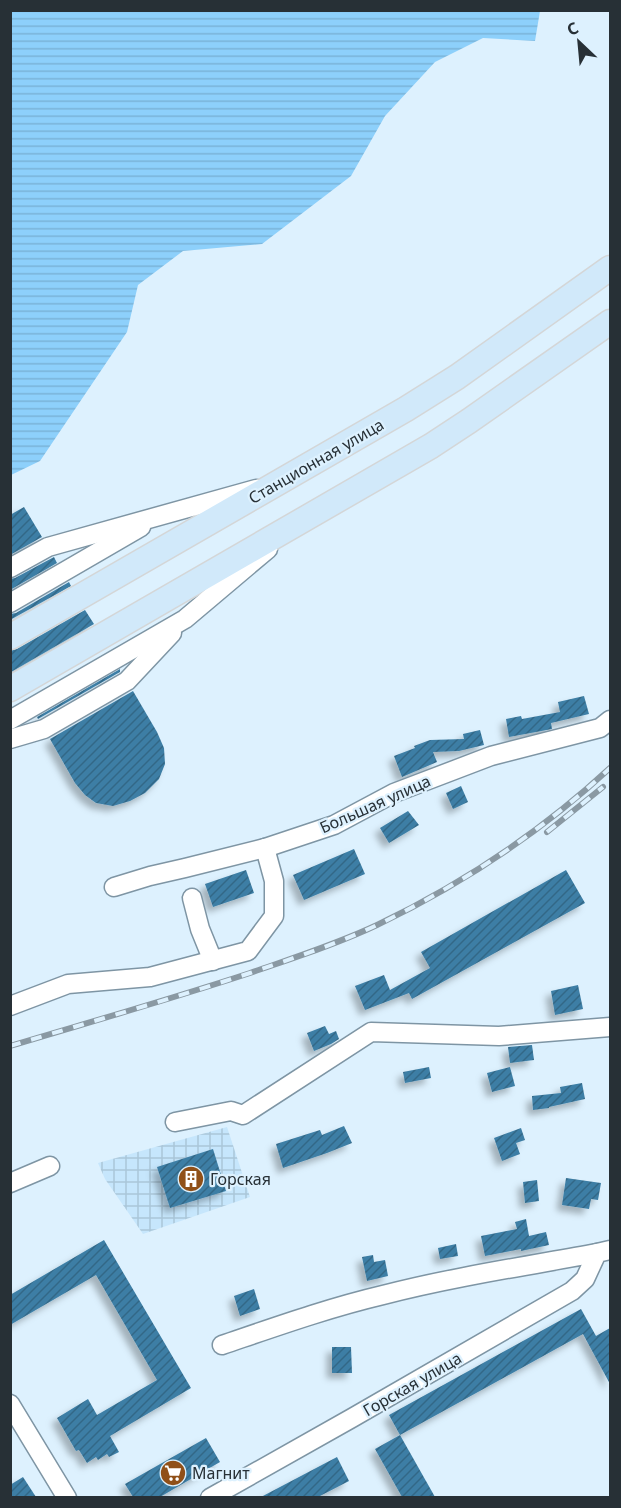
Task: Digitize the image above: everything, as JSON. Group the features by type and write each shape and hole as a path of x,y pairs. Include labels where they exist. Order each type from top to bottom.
{"main road":[{"name":"Станционная улица","path":"10,637 406,409 457,377 610,268"},
{"path":"10,689 431,446 610,322"}],"street":[{"path":"10,568 48,547 278,483"},
{"path":"10,603 163,514"},
{"path":"10,739 44,729 127,681 185,619 302,520"},
{"path":"10,720 185,619"},
{"name":"Большая улица","path":"114,887 265,848 334,825 394,793 491,756 605,724"},
{"path":"10,1006 68,984 150,977 248,951 274,916 274,881 265,848"},
{"path":"192,898 200,929 213,961"},
{"path":"176,1122 231,1111 243,1114 371,1032 499,1036 610,1027"},
{"path":"10,1183 50,1166"},
{"name":"Горская улица","path":"222,1346 302,1317 382,1295 604,1251"},
{"name":"Горская улица","path":"210,1497 343,1424 572,1291 585,1279 604,1251"},
{"path":"10,1404 67,1497"}],"shaded area":[{"path":"227,1127 250,1197 143,1234 105,1179 98,1163"}],"water":[{"path":"10,11 540,11 535,41 483,38 435,62 385,116 351,176 262,244 183,251 138,285 127,332 40,461 11,475"}],"building":[{"path":"24,507 42,537 10,555 10,515"},
{"path":"54,557 57,563 10,590 10,579"},
{"path":"69,582 71,586 10,620 10,614 16,613"},
{"path":"85,610 94,624 11,672 10,651"},
{"path":"120,669 120,672 38,719 37,717"},
{"path":"133,691 157,732 164,748 165,764 159,779 145,793 113,806 96,803 75,783 50,739"},
{"path":"584,696 589,714 551,723 552,729 509,737 506,719 521,716 522,719 560,712 558,702"},
{"path":"480,730 484,745 459,751 433,752 437,762 402,777 394,756 430,740 464,739 463,734"},
{"path":"461,786 468,802 453,809 446,793"},
{"path":"408,811 419,825 389,843 380,828"},
{"path":"354,849 365,874 304,900 293,875"},
{"path":"246,870 254,893 213,907 205,884"},
{"path":"566,870 585,903 412,999 409,993 365,1010 355,986 384,975 390,990 430,968 421,952"},
{"path":"578,985 583,1009 555,1015 551,991"},
{"path":"325,1026 329,1034 336,1031 339,1039 314,1051 307,1033"},
{"path":"532,1045 534,1060 510,1063 508,1047"},
{"path":"429,1067 431,1078 405,1083 403,1072"},
{"path":"510,1067 515,1086 492,1092 487,1073"},
{"path":"582,1083 585,1099 533,1110 532,1096 561,1093 560,1087"},
{"path":"344,1126 352,1143 283,1168 276,1144 320,1130 322,1135"},
{"path":"521,1128 525,1140 516,1143 520,1154 502,1161 494,1138"},
{"name":"Горская","path":"213,1149 226,1191 170,1208 157,1167"},
{"path":"566,1178 601,1183 598,1200 591,1199 589,1209 562,1205"},
{"path":"537,1180 539,1201 525,1203 523,1182"},
{"path":"526,1219 529,1236 546,1232 549,1245 485,1256 481,1236 517,1229 515,1222"},
{"path":"104,1240 191,1388 110,1436 119,1452 109,1457 107,1454 98,1460 96,1457 87,1463 79,1450 76,1451 57,1418 88,1399 97,1415 157,1380 96,1275 10,1325 10,1295"},
{"path":"456,1244 458,1256 440,1259 438,1248"},
{"path":"373,1255 374,1262 385,1260 388,1276 367,1281 362,1257"},
{"path":"254,1289 260,1309 240,1316 234,1296"},
{"path":"581,1309 596,1336 610,1328 610,1384 583,1334 400,1435 389,1415"},
{"path":"332,1347 351,1347 352,1373 332,1373"},
{"path":"400,1435 435,1497 402,1497 375,1449"},
{"name":"Магнит","path":"206,1438 220,1462 160,1497 133,1497 125,1484"},
{"path":"337,1457 349,1481 318,1497 261,1497"},
{"path":"23,1477 36,1497 10,1497 10,1485"}],"railway":[{"path":"10,1046 250,973 362,932 440,892 499,855 556,814 610,768"},
{"path":"547,832 603,787"}],"place":[{"name":"Горская","path":"191,1179"},
{"name":"Магнит","path":"173,1473"}]}
